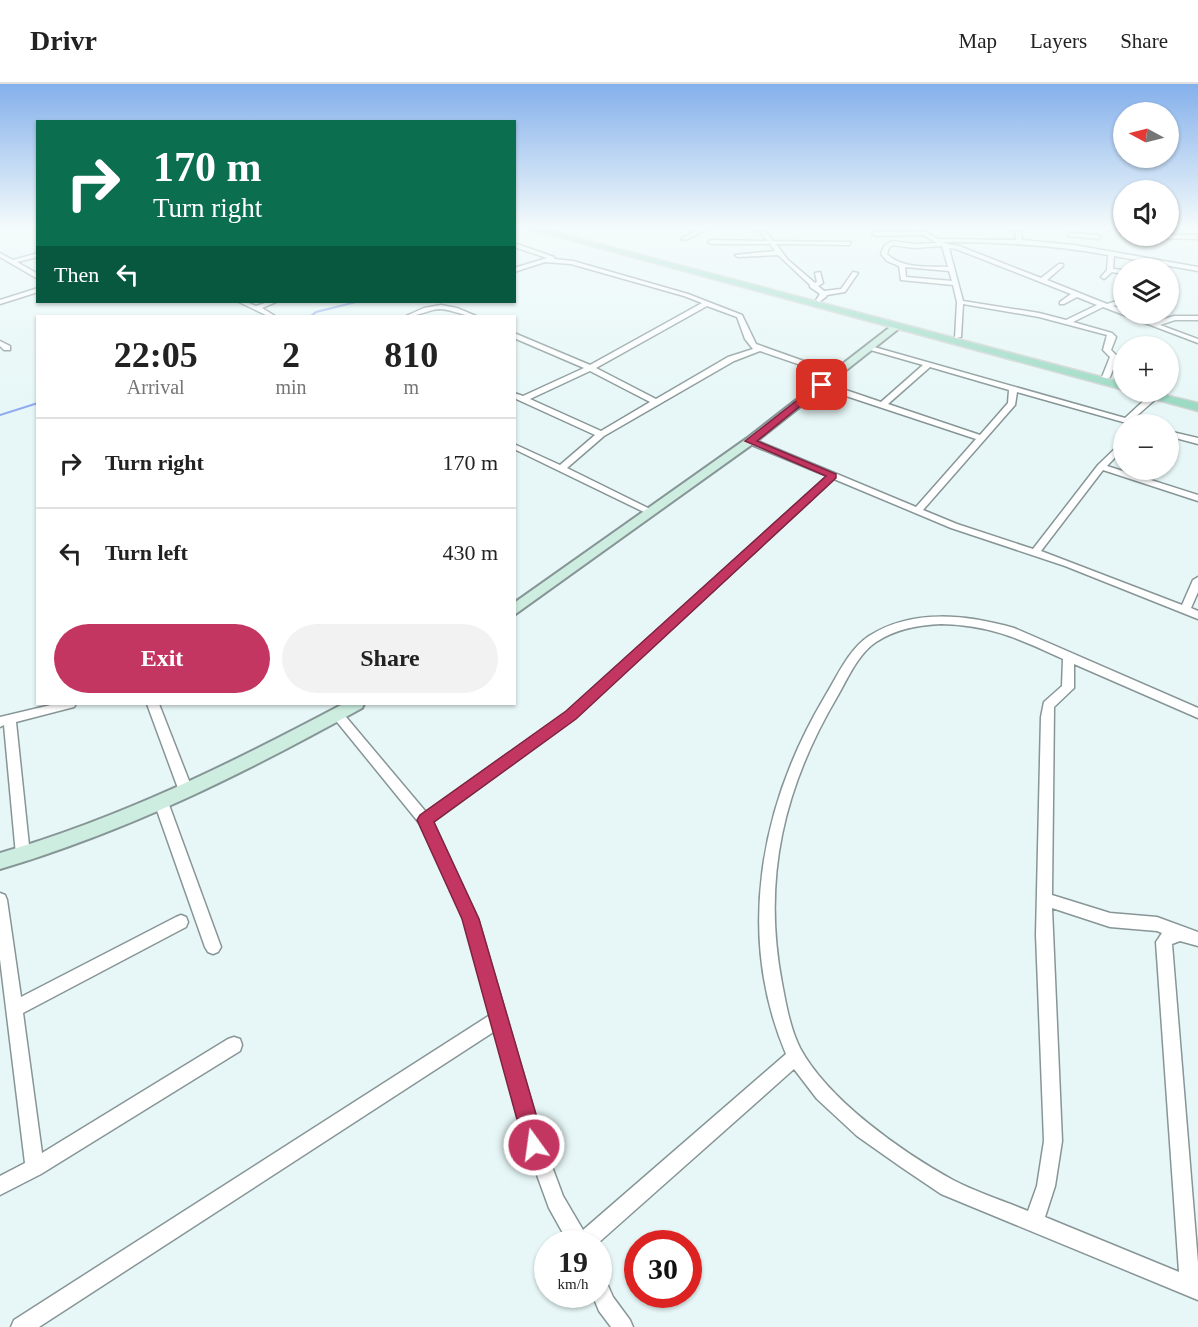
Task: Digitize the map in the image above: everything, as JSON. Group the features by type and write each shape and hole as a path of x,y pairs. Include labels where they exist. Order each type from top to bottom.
{"main road":[{"path":"747,286 1113,384"},
{"path":"781,286 957,338 1113,379"},
{"path":"1179,398 1198,401"},
{"path":"1179,401 1198,407"}],"street":[{"path":"652,286 740,316 745,323 750,344 836,374"},
{"path":"812,286 821,296 843,291 846,286"},
{"path":"957,286 960,302 957,338"},
{"path":"1057,286 1113,308"},
{"path":"0,302 36,292"},
{"path":"1062,303 1076,294"},
{"path":"960,302 1068,322 1111,336 1107,350 1114,357 1106,377"},
{"path":"244,303 270,315"},
{"path":"256,308 270,303"},
{"path":"524,399 590,368 707,303"},
{"path":"1068,322 1104,305 1113,303"},
{"path":"412,315 438,306 450,307 470,315"},
{"path":"1179,318 1198,318"},
{"path":"1155,324 1198,341"},
{"path":"516,609 750,441 897,326"},
{"path":"516,336 590,368 657,403"},
{"path":"870,347 1113,417"},
{"path":"561,469 601,434 731,358 759,349"},
{"path":"883,405 927,364"},
{"path":"822,385 981,438"},
{"path":"916,511 1012,403 1013,388"},
{"path":"516,396 601,434"},
{"path":"1135,414 1149,402"},
{"path":"1179,436 1198,441"},
{"path":"750,441 916,511 992,540 1069,564 1198,615"},
{"path":"516,447 651,512"},
{"path":"1034,554 1113,454"},
{"path":"1101,467 1198,498"},
{"path":"425,820 571,715 832,476"},
{"path":"1185,610 1198,580"},
{"path":"1179,933 1169,935 1164,942 1194,1288 948,1186 863,1130 841,1110 796,1057 783,1027 769,968 765,893 775,831 793,771 814,723 861,648 903,624 949,620 970,621 1010,631 1198,713"},
{"path":"1034,1222 1046,1186 1053,1141 1045,899 1048,705 1068,688 1069,657"},
{"path":"23,855 5,720 66,705"},
{"path":"153,705 186,791"},
{"path":"0,861 23,855 186,791 354,705"},
{"path":"338,714 425,820 471,919 534,1145 556,1201 573,1230"},
{"path":"161,802 190,917 213,947"},
{"path":"1045,899 1110,920 1157,924 1198,939"},
{"path":"0,900 5,993 12,1008 35,1168"},
{"path":"12,1008 190,917"},
{"path":"21,1327 499,1019"},
{"path":"0,1186 35,1168 234,1045"},
{"path":"597,1230 796,1057"},
{"path":"609,1308 623,1327"}],"waterway":[{"path":"312,315 352,303"},
{"path":"0,415 36,404"}],"route":[{"path":"534,1145 471,919 425,820 571,715 832,476 750,441 822,385"}]}
